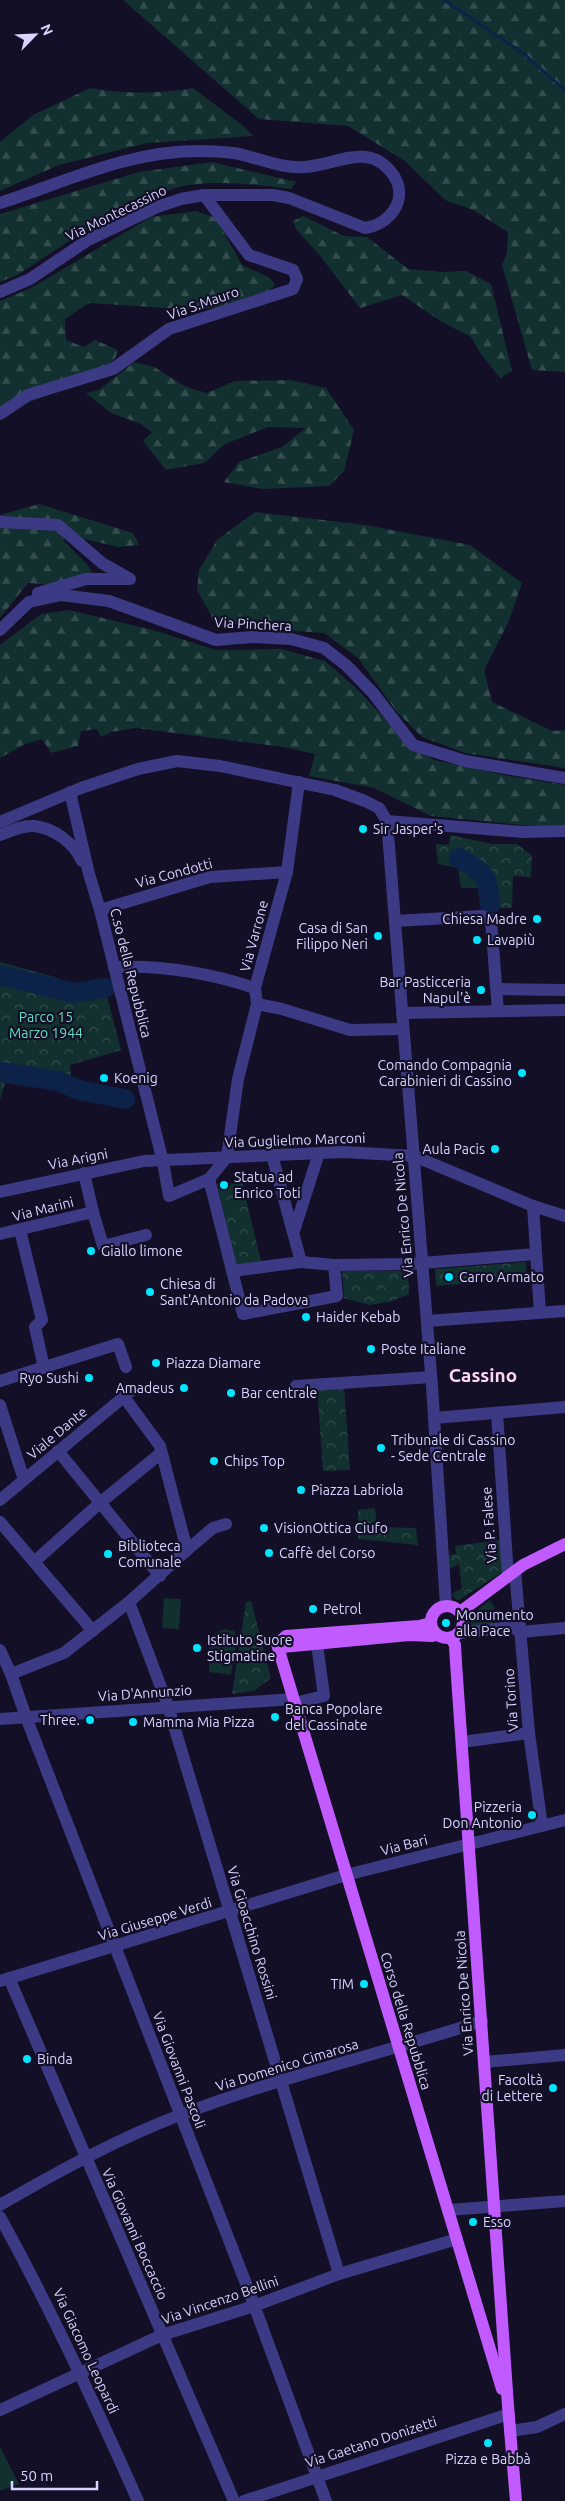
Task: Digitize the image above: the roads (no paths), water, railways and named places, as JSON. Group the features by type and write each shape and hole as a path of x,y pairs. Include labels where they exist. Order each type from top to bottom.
{"main road":[{"path":"460,1612 512,1573 565,1544"},
{"path":"460,1612 454,1607 446,1606 437,1610 433,1628 433,1636 409,1635 282,1647 277,1644 286,1636 419,1626 433,1628 440,1636 455,1636 463,1625 460,1612"},
{"name":"Via Enrico De Nicola","path":"455,1636 508,2410"},
{"name":"Corso della Repubblica","path":"277,1644 508,2410"},
{"path":"486,2336 504,2332"},
{"path":"508,2410 516,2501"}],"street":[{"name":"Via Montecassino","path":"0,203 100,168 173,152 234,153 286,166 305,167 368,156 380,161 389,169 396,180 399,192 398,203 385,221 375,227 365,228 289,198 273,195 204,195 181,199 148,212 71,250 30,279 0,292"},
{"name":"Via S.Mauro","path":"0,414 28,395 113,369 169,329 293,289 297,279 293,270 249,255 204,195"},
{"path":"0,522 58,525 102,563 130,579 86,579 39,592 0,630"},
{"name":"Via Pinchera","path":"29,602 60,595 108,601 216,640 252,637 281,639 324,648 347,666 373,694 413,745 465,761 565,778"},
{"path":"0,822 70,792 138,769 177,761 220,766 335,790 365,800 379,808 387,821 523,832 565,831"},
{"name":"Via Varrone","path":"227,1157 238,1079 257,1004 255,988 287,872 300,782"},
{"name":"C.so della Repubblica","path":"70,792 88,874 100,910 163,1162"},
{"name":"Via Enrico De Nicola","path":"387,821 427,1321 446,1606"},
{"path":"0,835 32,826 45,828 59,835 73,846 88,874"},
{"path":"549,831 565,836"},
{"name":"Via Condotti","path":"100,910 210,876 287,872"},
{"path":"395,921 482,916 491,920 498,989 498,1011"},
{"path":"114,967 150,966 233,980 255,988"},
{"path":"498,989 565,990"},
{"path":"257,1004 282,1009 350,1030 403,1029"},
{"path":"402,1013 565,1010"},
{"name":"Via Guglielmo Marconi","path":"163,1162 343,1152 414,1156 533,1206 565,1216"},
{"path":"294,1231 319,1153"},
{"path":"272,1155 301,1262"},
{"path":"163,1162 169,1196 209,1179 227,1157"},
{"name":"Via Arigni","path":"0,1192 84,1173 144,1162 163,1162"},
{"name":"Via Marini","path":"84,1173 103,1246 146,1235"},
{"path":"209,1179 243,1314 337,1296 334,1265"},
{"path":"533,1206 540,1313"},
{"name":"Via Marini","path":"0,1234 94,1212"},
{"path":"20,1230 42,1320 35,1327 44,1368"},
{"path":"232,1271 301,1262 334,1265 422,1263 536,1254"},
{"path":"427,1321 565,1311"},
{"path":"0,1381 118,1344 126,1367"},
{"path":"296,1386 431,1377"},
{"name":"Viale Dante","path":"0,1500 128,1394 160,1446 161,1453"},
{"path":"0,1405 24,1480"},
{"path":"434,1418 565,1407"},
{"name":"Via P. Falese","path":"497,1413 512,1573"},
{"path":"58,1451 160,1576"},
{"path":"34,1562 101,1502 161,1453 187,1550"},
{"path":"0,1522 93,1631"},
{"path":"11,1674 64,1653 160,1576 213,1528 226,1524"},
{"name":"Via Torino","path":"512,1573 522,1632 528,1733 542,1826"},
{"name":"Via Gioacchino Rossini","path":"129,1602 168,1706 340,2274"},
{"path":"455,1636 512,1628 522,1632 565,1628"},
{"name":"Via D'Annunzio","path":"0,1719 168,1706 294,1701 324,1696 317,1644"},
{"name":"Via Giovanni Pascoli","path":"0,1650 11,1674 254,2306 326,2501"},
{"path":"462,1742 528,1733"},
{"name":"Via Bari","path":"346,1875 565,1820"},
{"name":"Via Giuseppe Verdi","path":"4,1980 346,1875"},
{"name":"Via Giovanni Boccaccio","path":"4,1980 84,2156 234,2501"},
{"name":"Via Domenico Cimarosa","path":"0,2205 84,2156 180,2114 282,2081 399,2048 482,2021"},
{"path":"484,2062 565,2056"},
{"path":"448,2210 565,2201"},
{"name":"Via Giacomo Leopardi","path":"0,2217 39,2286 81,2373 138,2501"},
{"name":"Via Vincenzo Bellini","path":"0,2410 162,2335 254,2306 340,2274 457,2239"},
{"name":"Via Gaetano Donizetti","path":"244,2501 508,2410"},
{"path":"510,2431 537,2427 565,2414"}],"waterway":[{"path":"444,0 524,54 565,90"},
{"path":"459,858 480,871 484,876 488,886 490,905"},
{"path":"0,975 74,993 105,988"},
{"path":"0,1072 58,1081 79,1090 125,1099"}],"place":[{"name":"Sir Jasper's","path":"363,829"},
{"name":"Chiesa Madre","path":"537,919"},
{"name":"Casa di San Filippo Neri","path":"378,936"},
{"name":"Lavapiù","path":"477,940"},
{"name":"Bar Pasticceria Napul'è","path":"481,990"},
{"name":"Comando Compagnia Carabinieri di Cassino","path":"522,1073"},
{"name":"Koenig","path":"104,1078"},
{"name":"Aula Pacis","path":"495,1149"},
{"name":"Statua ad Enrico Toti","path":"224,1185"},
{"name":"Giallo limone","path":"91,1251"},
{"name":"Carro Armato","path":"449,1277"},
{"name":"Chiesa di Sant'Antonio da Padova","path":"150,1292"},
{"name":"Haider Kebab","path":"306,1317"},
{"name":"Poste Italiane","path":"371,1349"},
{"name":"Piazza Diamare","path":"156,1363"},
{"name":"Ryo Sushi","path":"89,1378"},
{"name":"Amadeus","path":"184,1388"},
{"name":"Bar centrale","path":"231,1393"},
{"name":"Tribunale di Cassino - Sede Centrale","path":"381,1448"},
{"name":"Chips Top","path":"214,1461"},
{"name":"Piazza Labriola","path":"301,1490"},
{"name":"VisionOttica Ciufo","path":"264,1528"},
{"name":"Caffè del Corso","path":"269,1553"},
{"name":"Biblioteca Comunale","path":"108,1554"},
{"name":"Petrol","path":"313,1609"},
{"name":"Monumento alla Pace","path":"446,1623"},
{"name":"Istituto Suore Stigmatine","path":"197,1648"},
{"name":"Banca Popolare del Cassinate","path":"275,1717"},
{"name":"Three.","path":"90,1720"},
{"name":"Mamma Mia Pizza","path":"133,1722"},
{"name":"Pizzeria Don Antonio","path":"532,1815"},
{"name":"TIM","path":"364,1984"},
{"name":"Binda","path":"27,2059"},
{"name":"Facoltà di Lettere","path":"553,2088"},
{"name":"Esso","path":"473,2222"},
{"name":"Pizza e Babbà","path":"488,2443"}],"district":[{"name":"Cassino","path":"483,1375"}],"park label":[{"name":"Parco 15 Marzo 1944","path":"46,1026"}]}
